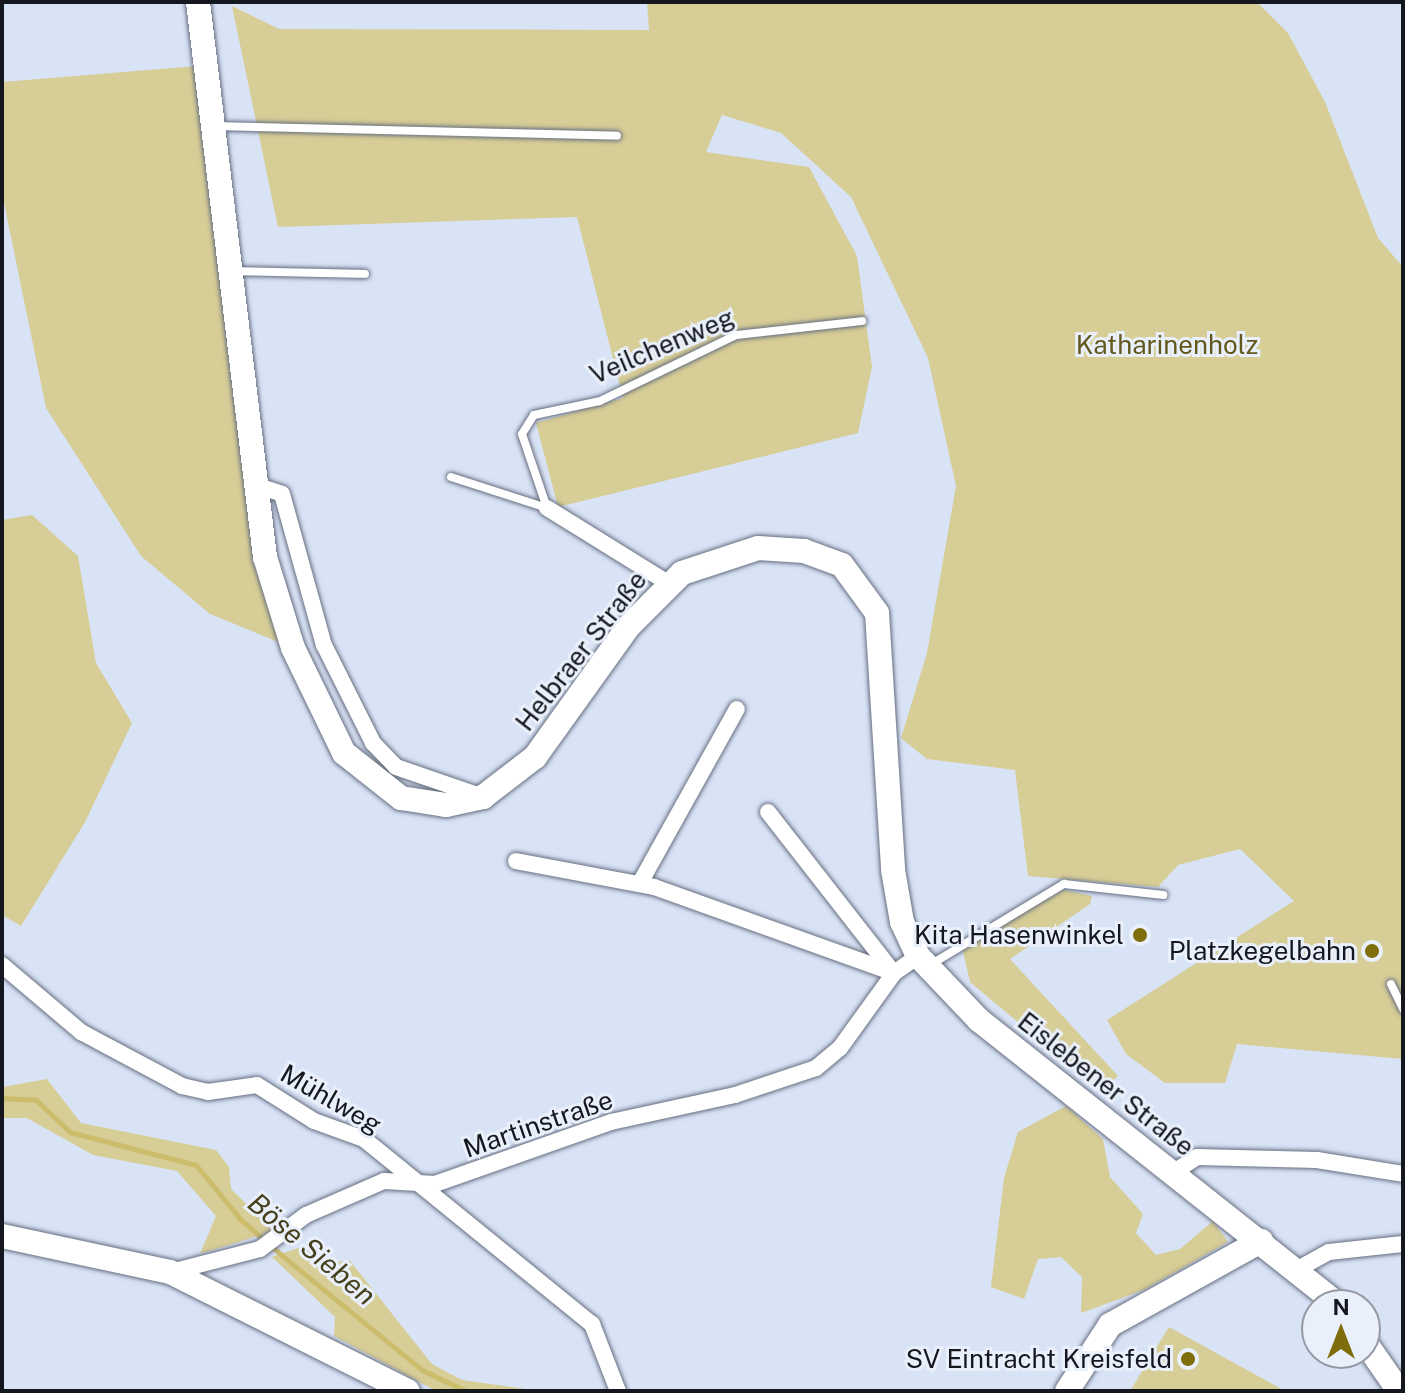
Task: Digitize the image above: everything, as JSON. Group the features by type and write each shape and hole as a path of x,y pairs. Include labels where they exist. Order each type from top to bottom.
{"main road":[{"name":"Helbraer Straße","path":"198,2 255,485 280,611 344,753 401,798 446,805 483,797 535,757 668,583 716,557 772,548 831,559 866,589 879,631 893,870"},
{"name":"Eislebener Straße","path":"893,870 902,922 922,962 979,1020 1320,1289"},
{"path":"2,1236 170,1272 408,1391"},
{"path":"1067,1391 1110,1325 1261,1241"},
{"path":"1381,1365 1399,1391"}],"street":[{"path":"255,485 282,494 324,645 373,743 396,767 483,797"},
{"path":"547,508 668,583"},
{"path":"640,883 737,709"},
{"path":"768,812 894,973"},
{"path":"516,861 640,883 894,973"},
{"name":"Martinstraße","path":"170,1272 267,1245 306,1215 371,1186 411,1182 435,1184 611,1122 735,1095 816,1068 840,1048 894,973 922,962"},
{"name":"Mühlweg","path":"2,965 112,1050 191,1090 261,1086 314,1121 364,1139 411,1182 592,1324 618,1391"},
{"path":"1174,1172 1197,1157 1317,1160 1403,1174"},
{"path":"1298,1269 1329,1252 1403,1244"}],"lane":[{"path":"211,126 617,136"},
{"path":"232,271 365,274"},
{"name":"Veilchenweg","path":"547,508 522,434 534,415 600,401 736,335 862,321"},
{"path":"451,477 547,508"},
{"path":"922,962 1064,884 1163,895"},
{"path":"1391,984 1403,1009"}],"green space":[{"name":"Katharinenholz","path":"647,2 1257,2 1288,33 1325,102 1378,238 1403,267 1403,1059 1237,1044 1225,1083 1165,1083 1126,1054 1107,1020 1294,901 1240,849 1178,865 1158,887 1028,876 1015,770 927,759 901,738 927,653 956,486 928,358 851,197 781,133 722,115 706,152 809,167 857,256 872,367 858,433 558,507 536,423 623,398 577,217 278,227 232,6 279,29 649,30"},
{"path":"197,66 250,413 293,648 210,614 141,556 46,408 2,193 2,82"},
{"path":"32,515 78,556 96,663 132,723 85,822 21,926 2,915 2,520"},
{"path":"1064,890 1092,896 1090,904 1010,959 1118,1076 1101,1092 970,982 962,947"},
{"path":"47,1079 81,1123 216,1150 229,1167 231,1189 274,1231 200,1254 216,1216 177,1171 93,1155 27,1118 2,1118 2,1087"},
{"path":"1066,1106 1103,1139 1110,1177 1143,1214 1136,1233 1156,1255 1180,1249 1213,1221 1228,1242 1144,1290 1081,1313 1082,1277 1061,1257 1038,1259 1024,1299 991,1287 1004,1178 1018,1132"},
{"path":"307,1245 326,1262 350,1261 432,1364 462,1380 539,1391 436,1391 334,1336 335,1317 272,1257"},
{"name":"SV Eintracht Kreisfeld","path":"1169,1327 1285,1391 1130,1391"}],"waterway":[{"name":"Böse Sieben","path":"2,1098 36,1100 70,1132 196,1165 241,1220 291,1263 422,1370 466,1391"}],"place":[{"name":"Kita Hasenwinkel","path":"1140,935"},
{"name":"Platzkegelbahn","path":"1372,951"},
{"name":"SV Eintracht Kreisfeld","path":"1188,1359"}]}
